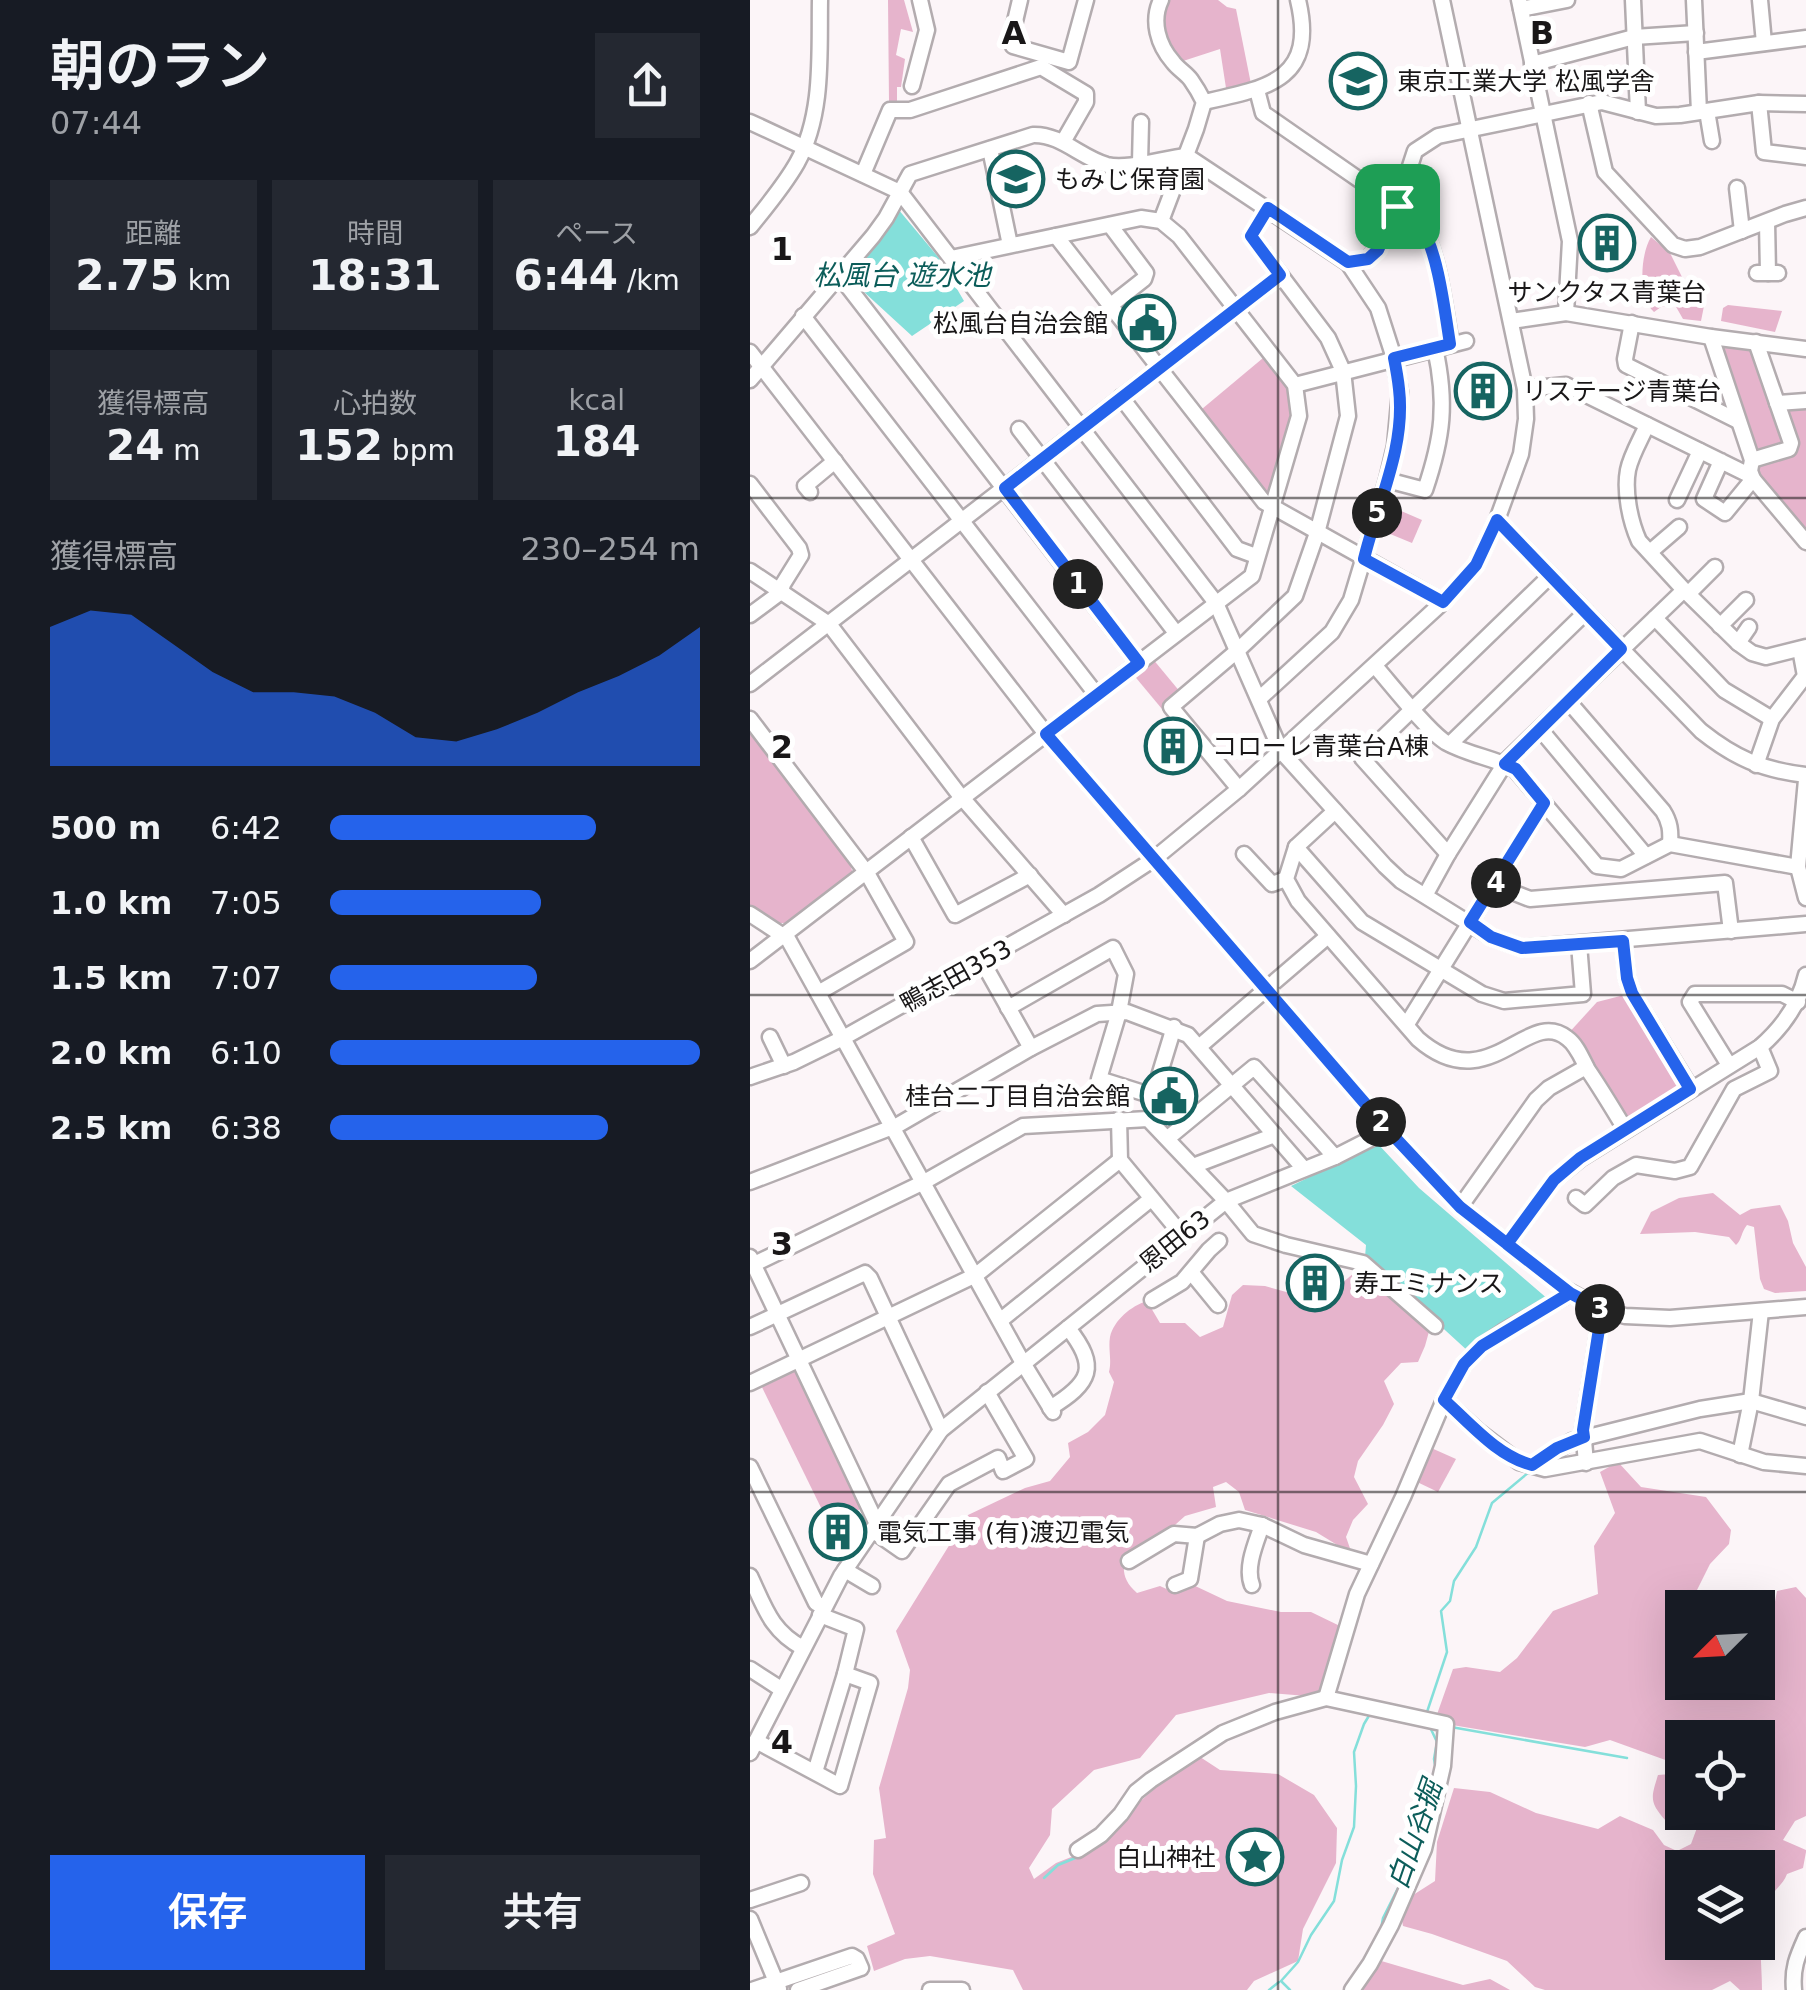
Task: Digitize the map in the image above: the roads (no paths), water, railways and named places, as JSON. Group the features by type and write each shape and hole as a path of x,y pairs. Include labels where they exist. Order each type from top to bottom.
{"street":[{"path":"750,227 798,162 812,124 817,95 820,0"},
{"path":"912,86 927,30 920,0"},
{"path":"1020,0 1011,38 1013,46 1068,62 1086,0"},
{"path":"1161,0 1156,10 1162,45 1204,102 1161,221"},
{"name":"鴨志田353","path":"750,1077 784,1066 843,1038 1064,915 1154,859 1282,751 1443,602 1476,565 1520,454 1526,419 1525,389 1442,0"},
{"path":"1566,313 1570,241 1520,4 1568,0"},
{"path":"1633,0 1638,112"},
{"path":"1694,0 1703,111 1712,141"},
{"path":"1760,0 1764,43"},
{"path":"1204,102 1257,90 1278,80 1298,58 1303,36 1296,1"},
{"path":"1532,64 1636,37 1696,33"},
{"path":"1696,52 1806,38"},
{"path":"864,174 890,110 910,110 1041,68 1086,94 1086,102 1063,142"},
{"path":"1257,90 1263,113 1416,221 1433,256 1443,346 1443,411 1438,451 1425,490 1388,480"},
{"path":"1348,262 1368,259 1378,250 1416,151 1438,136 1589,103 1602,102 1656,116 1760,103 1806,104"},
{"path":"1589,103 1605,172 1673,245 1685,249 1700,247 1806,208"},
{"path":"1760,103 1764,152 1806,157"},
{"path":"750,122 900,192 1216,603 1282,751 1401,881 1491,937 1522,948 1806,924"},
{"path":"1140,163 1141,122"},
{"path":"750,380 886,218 910,174 1044,134 1105,164 1118,166 1187,156 1348,262 1378,308 1400,392 1398,434 1388,480 1350,600 1332,632 1258,699"},
{"path":"990,149 1010,245"},
{"path":"1737,188 1742,231"},
{"path":"1240,789 1171,708 1296,596 1348,416 1343,372 1328,338 1251,236 1268,208"},
{"path":"750,961 1252,576 1299,416 1296,384 1179,236 1161,221 1140,218 952,258"},
{"path":"1766,222 1768,273"},
{"path":"1110,225 1146,273 1144,279 1111,305"},
{"path":"1056,236 1264,502 1443,602"},
{"path":"750,684 1280,275"},
{"path":"839,276 1139,663"},
{"path":"1512,321 1566,313 1806,349"},
{"path":"803,316 1096,694"},
{"path":"1632,324 1626,365 1738,421"},
{"path":"1711,337 1752,460 1753,479 1806,542"},
{"path":"1296,384 1466,341"},
{"path":"1752,460 1790,449 1791,443 1756,342"},
{"path":"750,352 1046,734 1388,1130 1460,1207 1570,1293 1602,1310 1647,1318 1806,1306"},
{"path":"1525,389 1566,385 1753,479"},
{"path":"1121,398 1238,549 1256,556"},
{"path":"1777,403 1806,401"},
{"path":"1647,425 1628,468 1627,485 1639,540 1720,626 1752,653 1766,657 1803,648 1805,676 1772,719 1756,765"},
{"path":"1019,429 1176,632"},
{"path":"1676,500 1700,451"},
{"path":"805,486 835,460"},
{"path":"1721,461 1704,499 1725,513 1753,479"},
{"path":"750,484 801,554 782,592 750,615"},
{"path":"1497,520 1700,731 1734,756 1806,777 1798,867 1806,898"},
{"path":"1650,552 1679,527"},
{"path":"1426,894 1505,764 1621,649 1715,567"},
{"path":"750,570 829,624 963,797 1064,915"},
{"path":"1448,854 1362,758 1550,576"},
{"path":"1720,626 1746,600"},
{"path":"1450,744 1586,612"},
{"path":"1655,618 1724,690 1772,719"},
{"path":"1738,643 1750,627"},
{"path":"1375,666 1443,741 1473,756 1516,769 1597,866 1622,869 1670,844 1798,867"},
{"path":"1569,702 1663,811 1671,833 1670,844"},
{"path":"750,719 868,872 906,942 818,993"},
{"path":"1540,729 1646,856"},
{"path":"1407,1024 1544,803"},
{"path":"1335,811 1296,847 1286,879 1298,901 1418,1039 1433,1052 1466,1062 1492,1057 1540,1031 1566,1036 1626,1129"},
{"path":"911,837 955,915 1030,875"},
{"path":"1296,847 1362,922 1482,994 1504,1001 1583,994 1579,944"},
{"path":"1244,854 1272,884 1286,879"},
{"path":"1496,882 1530,899 1725,883 1731,931"},
{"path":"750,914 784,935 1052,1410 1074,1392 1088,1366 1085,1352 1068,1328"},
{"path":"1200,1046 1328,936"},
{"path":"1623,941 1632,993 1690,1089"},
{"path":"1008,1008 1113,948 1126,974 1099,1079 1152,1097 1174,1028"},
{"path":"982,962 1031,1048"},
{"path":"1507,1244 1554,1180 1580,1158 1760,1047 1776,1033 1798,1002 1806,976"},
{"path":"1729,1065 1690,1002 1695,994 1782,994 1798,1002"},
{"path":"750,1182 898,1125 1096,1014 1119,1012 1188,1034 1304,1169"},
{"path":"770,1038 784,1066"},
{"path":"1576,1198 1584,1205 1612,1178 1636,1166 1675,1171 1690,1167 1734,1089 1770,1071 1760,1047"},
{"path":"1168,1138 1254,1066 1335,1157"},
{"path":"1460,1207 1536,1100 1586,1067"},
{"path":"987,1392 1026,1459 1003,1471 998,1458 949,1484 902,1550 874,1526 751,1262 924,1182 1023,1126 1148,1117 1253,1234 1363,1263 1435,1326"},
{"path":"1119,1119 1120,1160 1182,1235"},
{"name":"恩田63","path":"753,1747 845,1570 941,1430 1226,1201 1335,1157 1388,1130"},
{"path":"1193,1166 1275,1135"},
{"path":"750,1383 976,1274 1120,1160"},
{"path":"1002,1320 1151,1199"},
{"path":"1152,1300 1182,1282 1219,1242"},
{"path":"1191,1272 1218,1305"},
{"path":"750,1327 865,1273 941,1430"},
{"path":"1326,1698 1357,1594 1464,1364 1482,1346 1570,1293"},
{"path":"1586,1463 1583,1430 1602,1310"},
{"path":"1740,1455 1751,1401 1761,1310"},
{"path":"1444,1400 1502,1450 1519,1462 1532,1465 1554,1468 1700,1441 1764,1462 1806,1466"},
{"path":"1532,1465 1557,1448 1584,1437 1700,1409 1751,1401 1806,1417"},
{"path":"750,1466 756,1496 816,1603 822,1611 856,1629 815,1772"},
{"path":"1129,1561 1174,1534 1197,1536 1220,1524 1239,1520 1262,1525 1304,1545 1372,1564"},
{"path":"1252,1585 1248,1578 1262,1525"},
{"path":"1175,1585 1190,1580 1197,1536"},
{"path":"845,1570 866,1585"},
{"path":"750,1576 774,1626 802,1648"},
{"path":"750,1669 781,1689"},
{"path":"753,1747 840,1786 870,1682 845,1674"},
{"path":"1078,1850 1101,1835 1122,1814 1136,1792 1151,1780 1223,1732 1275,1712 1326,1698 1446,1724 1443,1766 1424,1849 1391,1924 1352,1990"},
{"path":"750,1900 797,1887"},
{"path":"750,1919 777,1986"},
{"path":"1794,1990 1792,1974 1806,1937"},
{"path":"752,1990 777,1986 852,1956 861,1968 798,1990"},
{"path":"930,1990 962,1990"}],"water":[{"name":"松風台 遊水池","path":"898,209 939,258 964,301 912,336 852,281"},
{"path":"1378,1144 1419,1188 1549,1300 1469,1352 1365,1257 1366,1245 1291,1186"}],"waterway":[{"name":"白山谷掘","path":"1427,1712 1447,1652 1441,1611 1450,1601 1454,1581 1476,1547 1492,1503 1529,1472"},
{"name":"白山谷掘","path":"1290,1990 1281,1981 1298,1962 1334,1901 1354,1827 1354,1752 1370,1714"},
{"name":"白山谷掘","path":"1429,1725 1437,1742 1436,1770"},
{"path":"1451,1727 1627,1758"},
{"path":"1044,1878 1058,1865 1085,1854"},
{"name":"白山谷掘","path":"1381,1929 1408,1868"},
{"name":"白山谷掘","path":"1269,1990 1279,1982"}],"place":[{"name":"東京工業大学 松風学舎","path":"1358,81"},
{"name":"もみじ保育園","path":"1016,179"},
{"name":"サンクタス青葉台","path":"1607,243"},
{"name":"松風台自治会館","path":"1147,323"},
{"name":"リステージ青葉台","path":"1483,391"},
{"name":"コローレ青葉台A棟","path":"1173,746"},
{"name":"桂台二丁目自治会館","path":"1169,1096"},
{"name":"寿エミナンス","path":"1315,1283"},
{"name":"電気工事 (有)渡辺電気","path":"838,1532"},
{"name":"白山神社","path":"1255,1857"}]}
